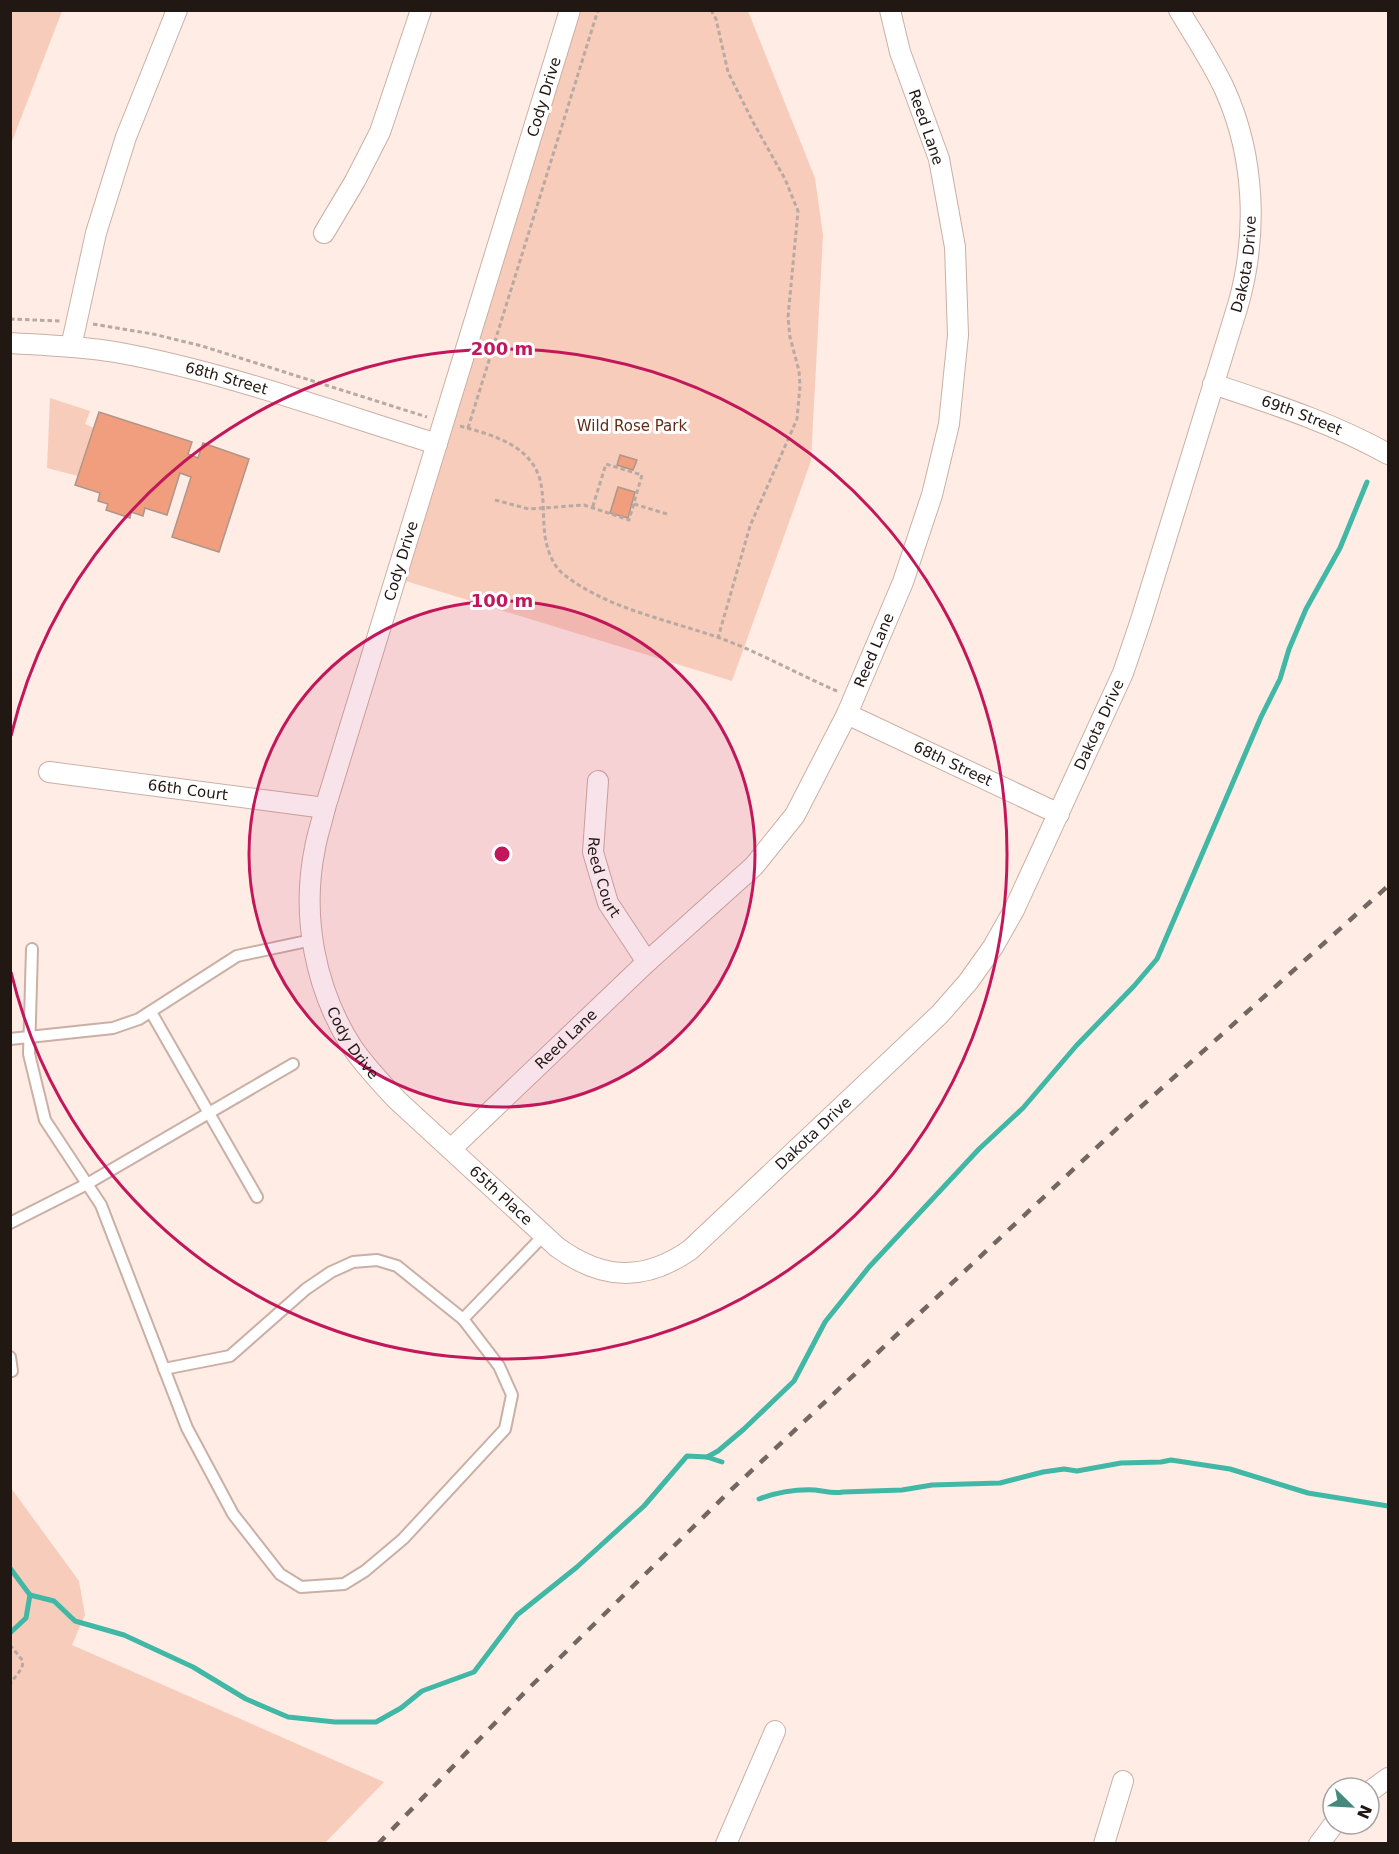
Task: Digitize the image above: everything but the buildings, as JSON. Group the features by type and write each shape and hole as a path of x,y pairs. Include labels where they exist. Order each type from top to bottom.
{"street":[{"path":"71,347 96,233 126,137 177,10"},
{"path":"324,233 355,181 380,132 421,10"},
{"name":"Cody Drive","path":"397,1100 374,1076 352,1047 335,1015 323,985 312,940 310,878 325,808 570,10"},
{"name":"Reed Lane","path":"451,1149 647,962 754,866 795,815 847,714 903,582 932,495 949,424 958,335 955,247 939,159 900,52 890,10"},
{"name":"Dakota Drive","path":"616,1273 635,1273 655,1269 690,1250 940,1014 968,982 993,947 1014,910 1123,674 1142,620 1238,305 1251,233 1251,197 1246,158 1238,125 1225,91 1179,10"},
{"name":"68th Street","path":"10,343 114,352 174,364 437,444"},
{"name":"69th Street","path":"1213,384 1311,417 1360,438 1389,454"},
{"name":"68th Street","path":"847,714 1059,814"},
{"name":"66th Court","path":"49,772 325,808"},
{"name":"Reed Court","path":"598,782 593,852 608,903 647,962"},
{"name":"65th Place","path":"397,1100 544,1235 574,1259 595,1269 616,1273"},
{"path":"726,1844 775,1731"},
{"path":"1104,1844 1123,1781"}],"lane":[{"path":"10,1039 113,1028 139,1019 237,956 312,940"},
{"path":"32,949 29,1054 45,1120 100,1205 187,1428 233,1514 280,1574 301,1587 344,1584 365,1571 403,1539 505,1429 512,1395 499,1366 463,1319 397,1266 377,1260 353,1262 331,1272 306,1289 230,1356 164,1369"},
{"path":"151,1012 257,1197"},
{"path":"10,1223 87,1184 293,1064"},
{"path":"463,1319 544,1235"},
{"path":"10,1357 12,1371"}],"path":[{"path":"598,10 468,428 508,442 526,455 540,477 546,545 550,557 559,570 576,583 610,601 718,638 841,693"},
{"path":"711,10 716,19 728,72 753,122 786,179 798,211 788,317 801,386 797,419 750,526 718,638"},
{"path":"495,500 529,509 584,505 592,509 628,520 642,475 606,464 592,509"},
{"path":"634,504 668,514"},
{"path":"10,1645 23,1661 22,1668 10,1684"}],"green space":[{"path":"10,11 62,11 11,144"},
{"name":"Wild Rose Park","path":"570,11 748,11 815,178 823,235 811,461 732,681 396,578"},
{"path":"50,398 90,411 85,424 94,428 78,476 47,468"},
{"path":"11,1488 79,1581 85,1615 72,1645 384,1782 325,1843 11,1843"}],"waterway":[{"path":"707,1457 718,1451 744,1429 794,1381 825,1322 869,1267 979,1149 1023,1108 1076,1046 1157,959 1261,717 1280,679 1289,649 1306,609 1340,548 1367,482"},
{"path":"30,1595 54,1601 75,1621 124,1635 193,1667 246,1699 288,1717 335,1722 376,1722 401,1708 422,1691 474,1672 517,1615 577,1567 644,1506 687,1456 707,1457 722,1462"},
{"path":"759,1499 800,1490 835,1493 902,1490 932,1485 1000,1483 1064,1469 1077,1471 1121,1463 1171,1460 1230,1469 1308,1493 1388,1506"},
{"path":"10,1568 30,1595 26,1618 10,1633"}],"railway":[{"path":"378,1844 527,1690 731,1490 1125,1121 1388,886"}]}
